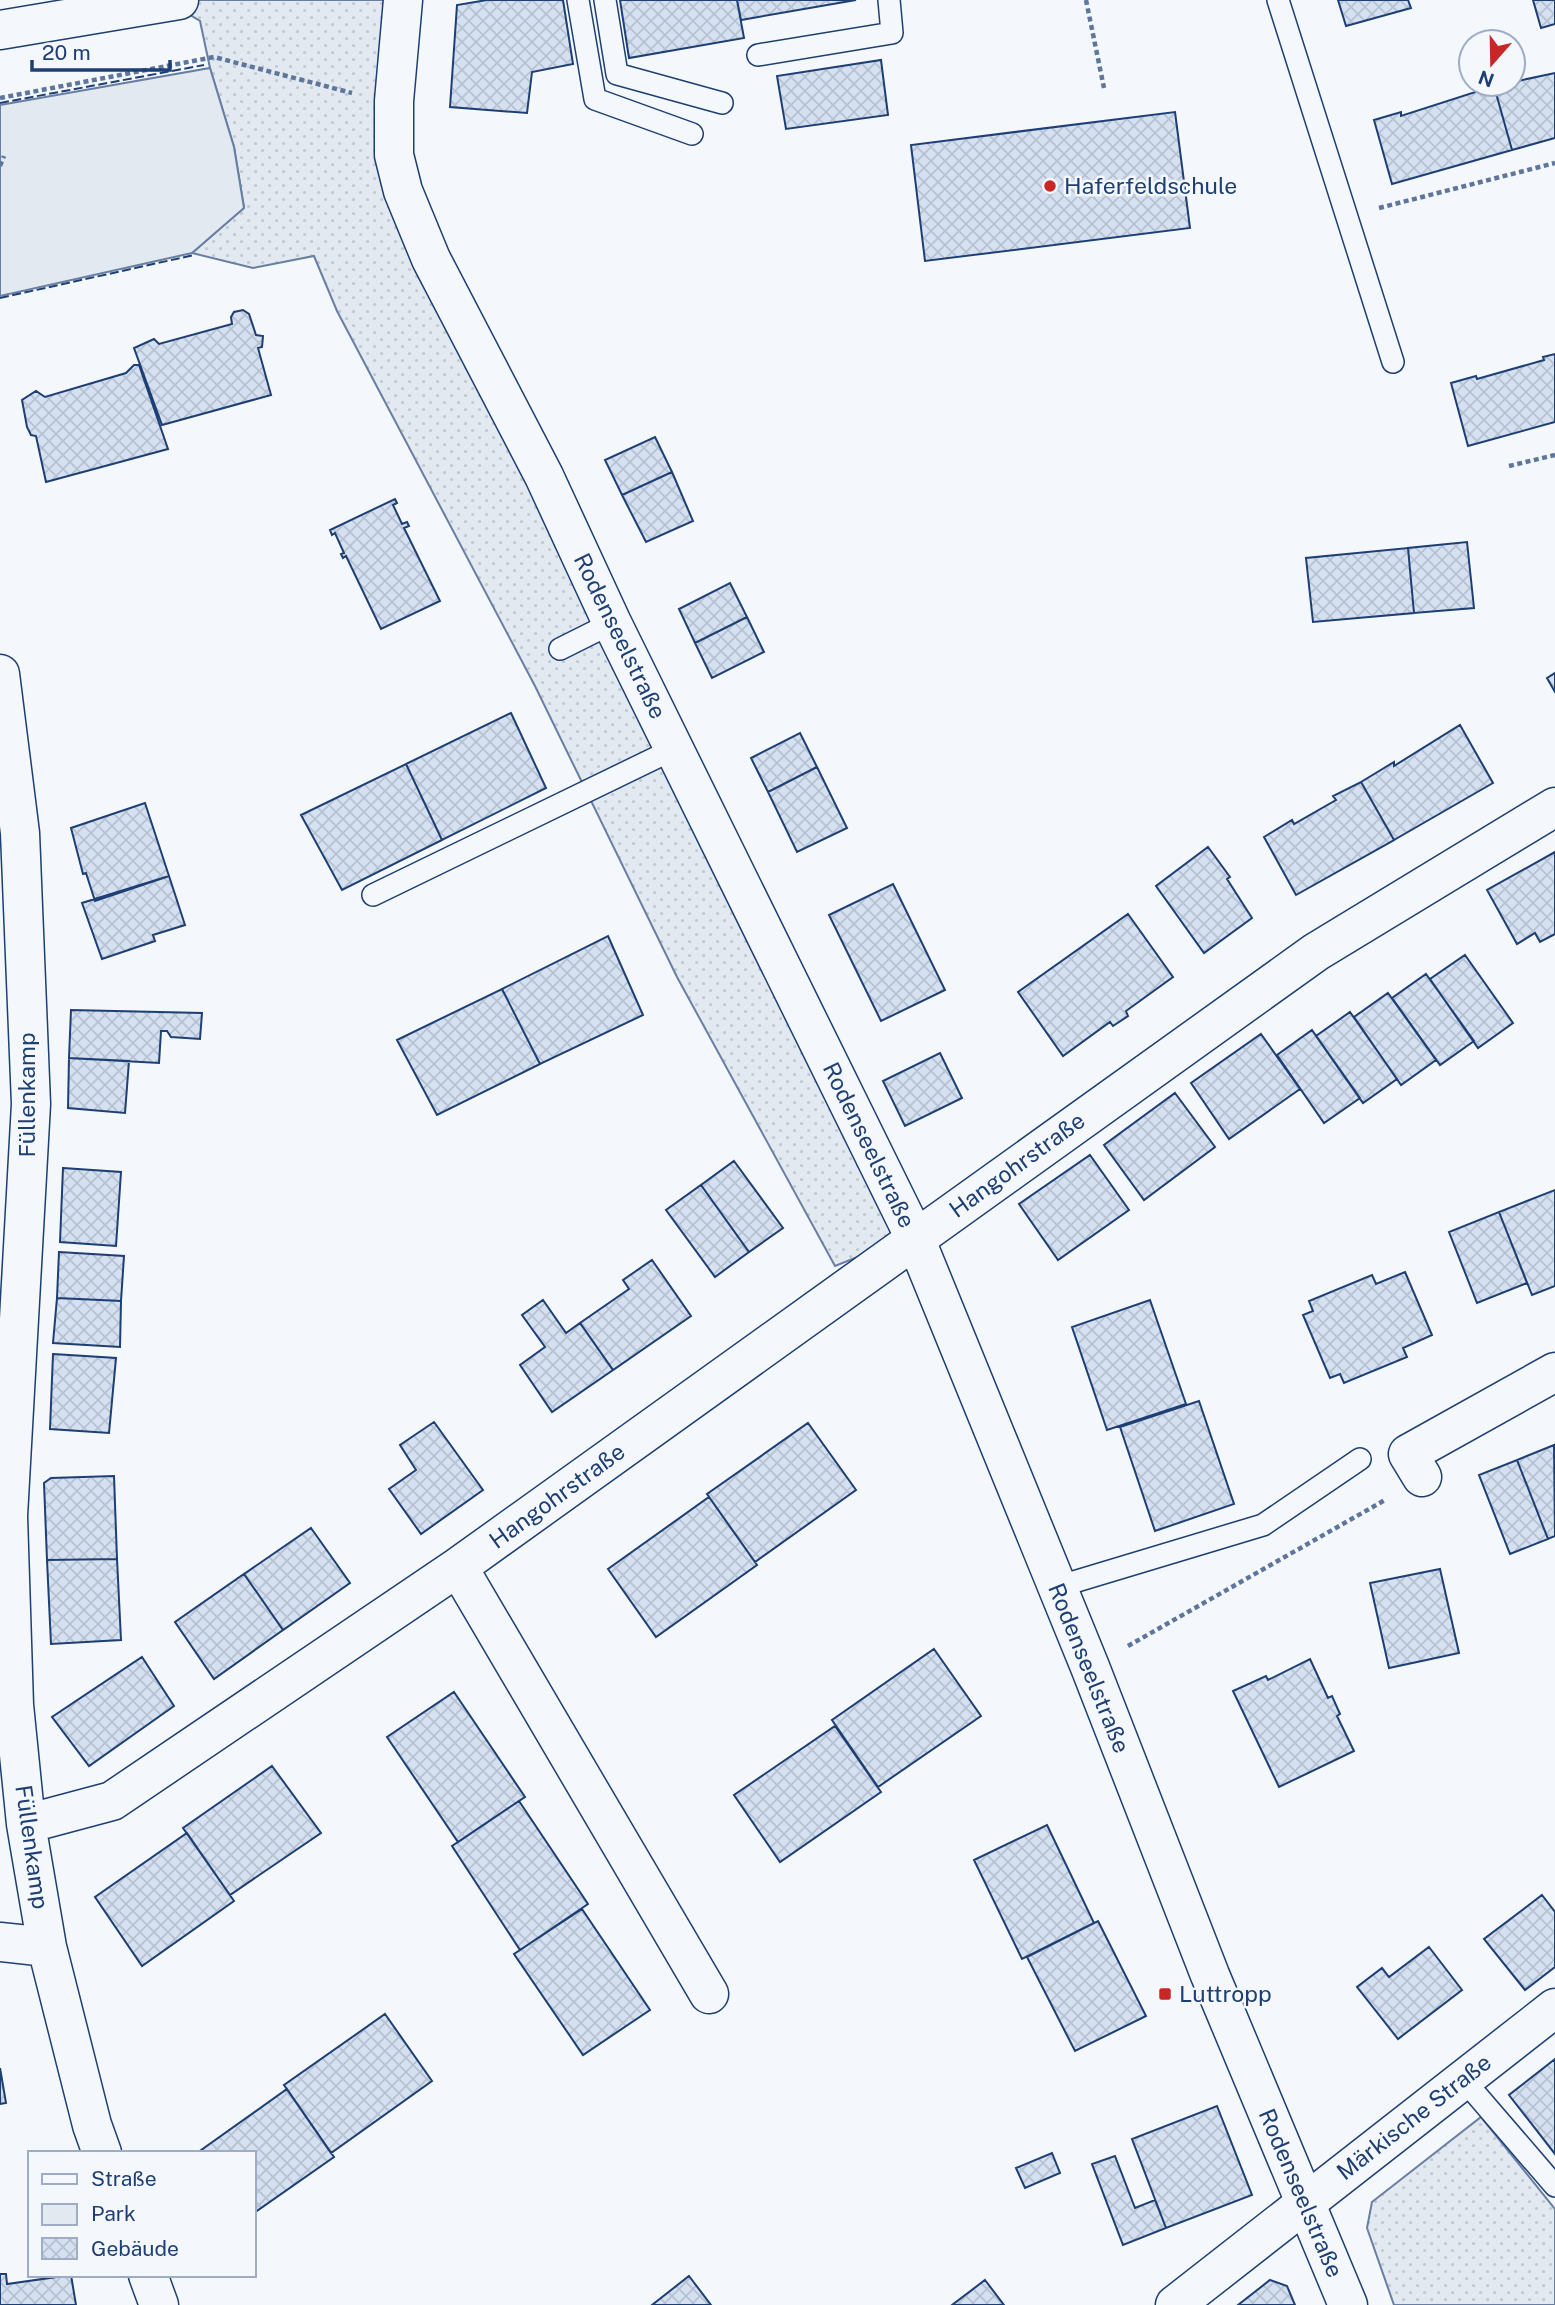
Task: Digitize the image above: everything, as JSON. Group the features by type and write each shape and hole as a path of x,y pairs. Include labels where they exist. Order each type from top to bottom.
{"street":[{"path":"0,30 179,0"},
{"name":"Rodenseelstraße","path":"404,0 394,101 394,155 403,191 426,247 544,476 612,624 676,748 915,1238 1090,1667 1210,1975 1348,2305"},
{"name":"Füllenkamp","path":"0,674 7,779 20,833 31,1104 4,1516 7,1705 47,1947 92,2125 101,2151"},
{"name":"Hangohrstraße","path":"26,1824 112,1801 458,1567 1316,952 1555,807"},
{"path":"1422,1477 1408,1454 1555,1372"},
{"path":"458,1567 709,1994"},
{"name":"Füllenkamp","path":"0,1941 47,1947"},
{"name":"Märkische Straße","path":"1175,2305 1555,2008"},
{"path":"149,2277 159,2305"}],"lane":[{"path":"578,0 595,99 692,134"},
{"path":"605,0 617,74 722,103"},
{"path":"758,55 892,33 889,0"},
{"path":"1278,0 1393,362"},
{"path":"560,649 612,624"},
{"path":"373,895 676,748"},
{"path":"1057,1587 1263,1525 1360,1459"},
{"path":"1463,2079 1555,2186"}],"path":[{"path":"1086,0 1104,88"},
{"path":"0,98 214,57 329,89 394,101"},
{"path":"0,166 4,156"},
{"path":"1348,215 1555,163"},
{"path":"1509,466 1555,455"},
{"path":"1090,1667 1422,1477"}],"green space":[{"path":"165,0 390,0 383,153 908,1237 835,1266 677,977 535,686 337,311 314,256 253,268 192,253 244,207 234,147 210,68 200,21"},
{"path":"210,68 234,147 244,208 192,253 0,296 0,105"},
{"path":"1481,2117 1555,2209 1555,2305 1394,2305 1367,2228 1372,2202"}],"building":[{"path":"487,0 563,0 573,64 532,72 527,113 450,107 457,5"},
{"path":"620,0 737,0 744,38 629,58"},
{"path":"737,0 856,0 741,20"},
{"path":"1338,0 1408,0 1411,8 1346,26"},
{"path":"1533,0 1555,0 1555,24 1541,28"},
{"path":"881,60 888,115 786,129 777,76"},
{"path":"1555,73 1555,138 1512,150 1497,98 1527,98 1527,79"},
{"path":"1457,98 1497,98 1512,150 1392,184 1374,120 1401,112 1401,116"},
{"name":"Haferfeldschule","path":"1175,112 1190,228 925,261 911,145"},
{"path":"243,310 249,314 256,335 263,336 262,347 258,348 271,395 162,425 134,348 154,339 159,344 232,324 231,317 234,312"},
{"path":"1555,354 1555,422 1468,446 1451,383 1476,376 1477,379 1544,360 1543,357"},
{"path":"134,365 139,365 168,449 46,482 36,436 31,435 27,427 22,400 36,391 45,397 126,373"},
{"path":"655,437 672,472 622,495 605,460"},
{"path":"672,472 693,521 646,542 622,495"},
{"path":"395,499 397,503 393,505 402,524 407,522 409,526 404,528 440,601 381,629 346,556 343,558 341,554 344,553 335,533 332,535 330,530"},
{"path":"1467,542 1474,608 1414,613 1408,548"},
{"path":"1408,548 1414,613 1313,622 1306,558"},
{"path":"730,583 747,617 695,643 679,609"},
{"path":"747,617 764,652 712,678 695,643"},
{"path":"1555,673 1555,692 1547,678"},
{"path":"511,713 546,788 442,840 406,764"},
{"path":"1460,725 1493,783 1394,840 1361,782 1394,762 1394,766"},
{"path":"800,733 817,767 768,792 751,758"},
{"path":"406,764 442,840 342,890 301,815"},
{"path":"817,767 847,828 797,852 768,792"},
{"path":"1361,782 1394,840 1296,895 1264,837 1292,820 1294,824 1336,800 1333,796"},
{"path":"145,803 169,876 95,901 86,873 83,874 71,828"},
{"path":"1208,847 1230,877 1227,879 1252,918 1204,953 1156,886"},
{"path":"1555,852 1555,934 1540,942 1535,933 1517,944 1487,890"},
{"path":"169,876 185,925 153,935 155,941 102,959 82,903"},
{"path":"893,884 945,990 881,1021 829,915"},
{"path":"1128,914 1173,977 1126,1011 1128,1016 1113,1026 1110,1022 1063,1056 1018,992"},
{"path":"608,936 643,1015 540,1064 502,989"},
{"path":"1465,955 1513,1023 1478,1048 1430,979"},
{"path":"1426,974 1474,1041 1440,1065 1392,998"},
{"path":"502,989 540,1064 437,1115 397,1040"},
{"path":"1388,993 1436,1060 1401,1085 1354,1017"},
{"path":"71,1010 202,1013 200,1039 171,1037 167,1031 161,1031 159,1063 69,1058"},
{"path":"1350,1012 1397,1079 1363,1103 1316,1036"},
{"path":"1312,1030 1360,1098 1324,1123 1277,1055"},
{"path":"1261,1034 1300,1089 1229,1139 1191,1083"},
{"path":"940,1053 962,1098 905,1126 883,1081"},
{"path":"69,1058 129,1061 125,1113 68,1108"},
{"path":"1175,1093 1215,1147 1144,1200 1104,1145"},
{"path":"1090,1155 1129,1210 1058,1260 1019,1204"},
{"path":"734,1161 783,1228 749,1252 701,1185"},
{"path":"63,1168 121,1172 116,1246 60,1242"},
{"path":"701,1185 749,1252 715,1277 666,1210"},
{"path":"1555,1190 1555,1286 1532,1295 1499,1212"},
{"path":"1499,1212 1527,1283 1477,1303 1449,1232"},
{"path":"59,1252 124,1256 121,1301 57,1298"},
{"path":"652,1260 691,1316 613,1370 580,1323 629,1289 623,1280"},
{"path":"1405,1272 1432,1335 1403,1348 1407,1357 1344,1383 1340,1374 1330,1378 1303,1315 1313,1311 1309,1301 1372,1275 1376,1284"},
{"path":"57,1298 121,1301 120,1347 53,1343"},
{"path":"543,1300 566,1333 580,1323 613,1370 552,1412 520,1365 545,1347 522,1315"},
{"path":"1150,1300 1186,1404 1107,1430 1072,1327"},
{"path":"53,1354 116,1358 109,1433 50,1429"},
{"path":"1199,1401 1234,1504 1155,1531 1120,1427"},
{"path":"434,1422 483,1490 421,1534 389,1489 416,1470 400,1445"},
{"path":"808,1423 856,1490 755,1562 707,1494"},
{"path":"1554,1445 1555,1536 1548,1539 1517,1460"},
{"path":"1517,1460 1548,1539 1510,1554 1479,1475"},
{"path":"114,1476 117,1559 47,1560 44,1483 51,1478"},
{"path":"709,1497 757,1565 656,1637 608,1569"},
{"path":"311,1528 350,1583 283,1630 244,1574"},
{"path":"117,1559 121,1640 51,1644 47,1560"},
{"path":"1440,1569 1459,1653 1389,1668 1370,1583"},
{"path":"244,1574 283,1630 214,1679 175,1622"},
{"path":"934,1649 981,1716 878,1787 832,1720"},
{"path":"142,1657 174,1706 89,1766 52,1717"},
{"path":"1310,1659 1328,1698 1332,1696 1340,1714 1337,1716 1354,1751 1279,1787 1233,1691 1266,1676 1268,1680"},
{"path":"454,1692 525,1797 458,1842 387,1737"},
{"path":"835,1726 881,1792 780,1862 734,1795"},
{"path":"272,1766 321,1833 230,1895 183,1828"},
{"path":"519,1801 588,1904 520,1950 452,1846"},
{"path":"1047,1825 1094,1923 1022,1959 974,1860"},
{"path":"187,1833 234,1901 142,1966 95,1897"},
{"path":"1542,1895 1555,1912 1555,1967 1525,1990 1484,1939"},
{"path":"582,1909 650,2010 583,2055 514,1954"},
{"path":"1098,1921 1146,2016 1075,2051 1027,1957"},
{"path":"1429,1947 1462,1990 1398,2039 1357,1987 1382,1968 1389,1977"},
{"path":"385,2014 432,2081 331,2153 284,2085"},
{"path":"1555,2059 1555,2154 1509,2095"},
{"path":"0,2068 6,2103 0,2104"},
{"path":"287,2089 334,2157 256,2212 256,2151 200,2151"},
{"path":"1217,2106 1252,2195 1166,2228 1132,2139"},
{"path":"1052,2153 1060,2173 1025,2188 1016,2168"},
{"path":"1115,2156 1135,2208 1155,2200 1166,2228 1123,2245 1092,2164"},
{"path":"0,2274 6,2274 7,2284 71,2277 76,2305 0,2305"},
{"path":"689,2276 711,2305 652,2305"},
{"path":"985,2280 1004,2305 952,2305"},
{"path":"1270,2280 1287,2286 1295,2305 1238,2305"}],"fence":[{"path":"0,103 204,65"},
{"path":"0,298 194,255"}],"place":[{"name":"Haferfeldschule","path":"1050,186"},
{"name":"Luttropp","path":"1165,1994"}]}
